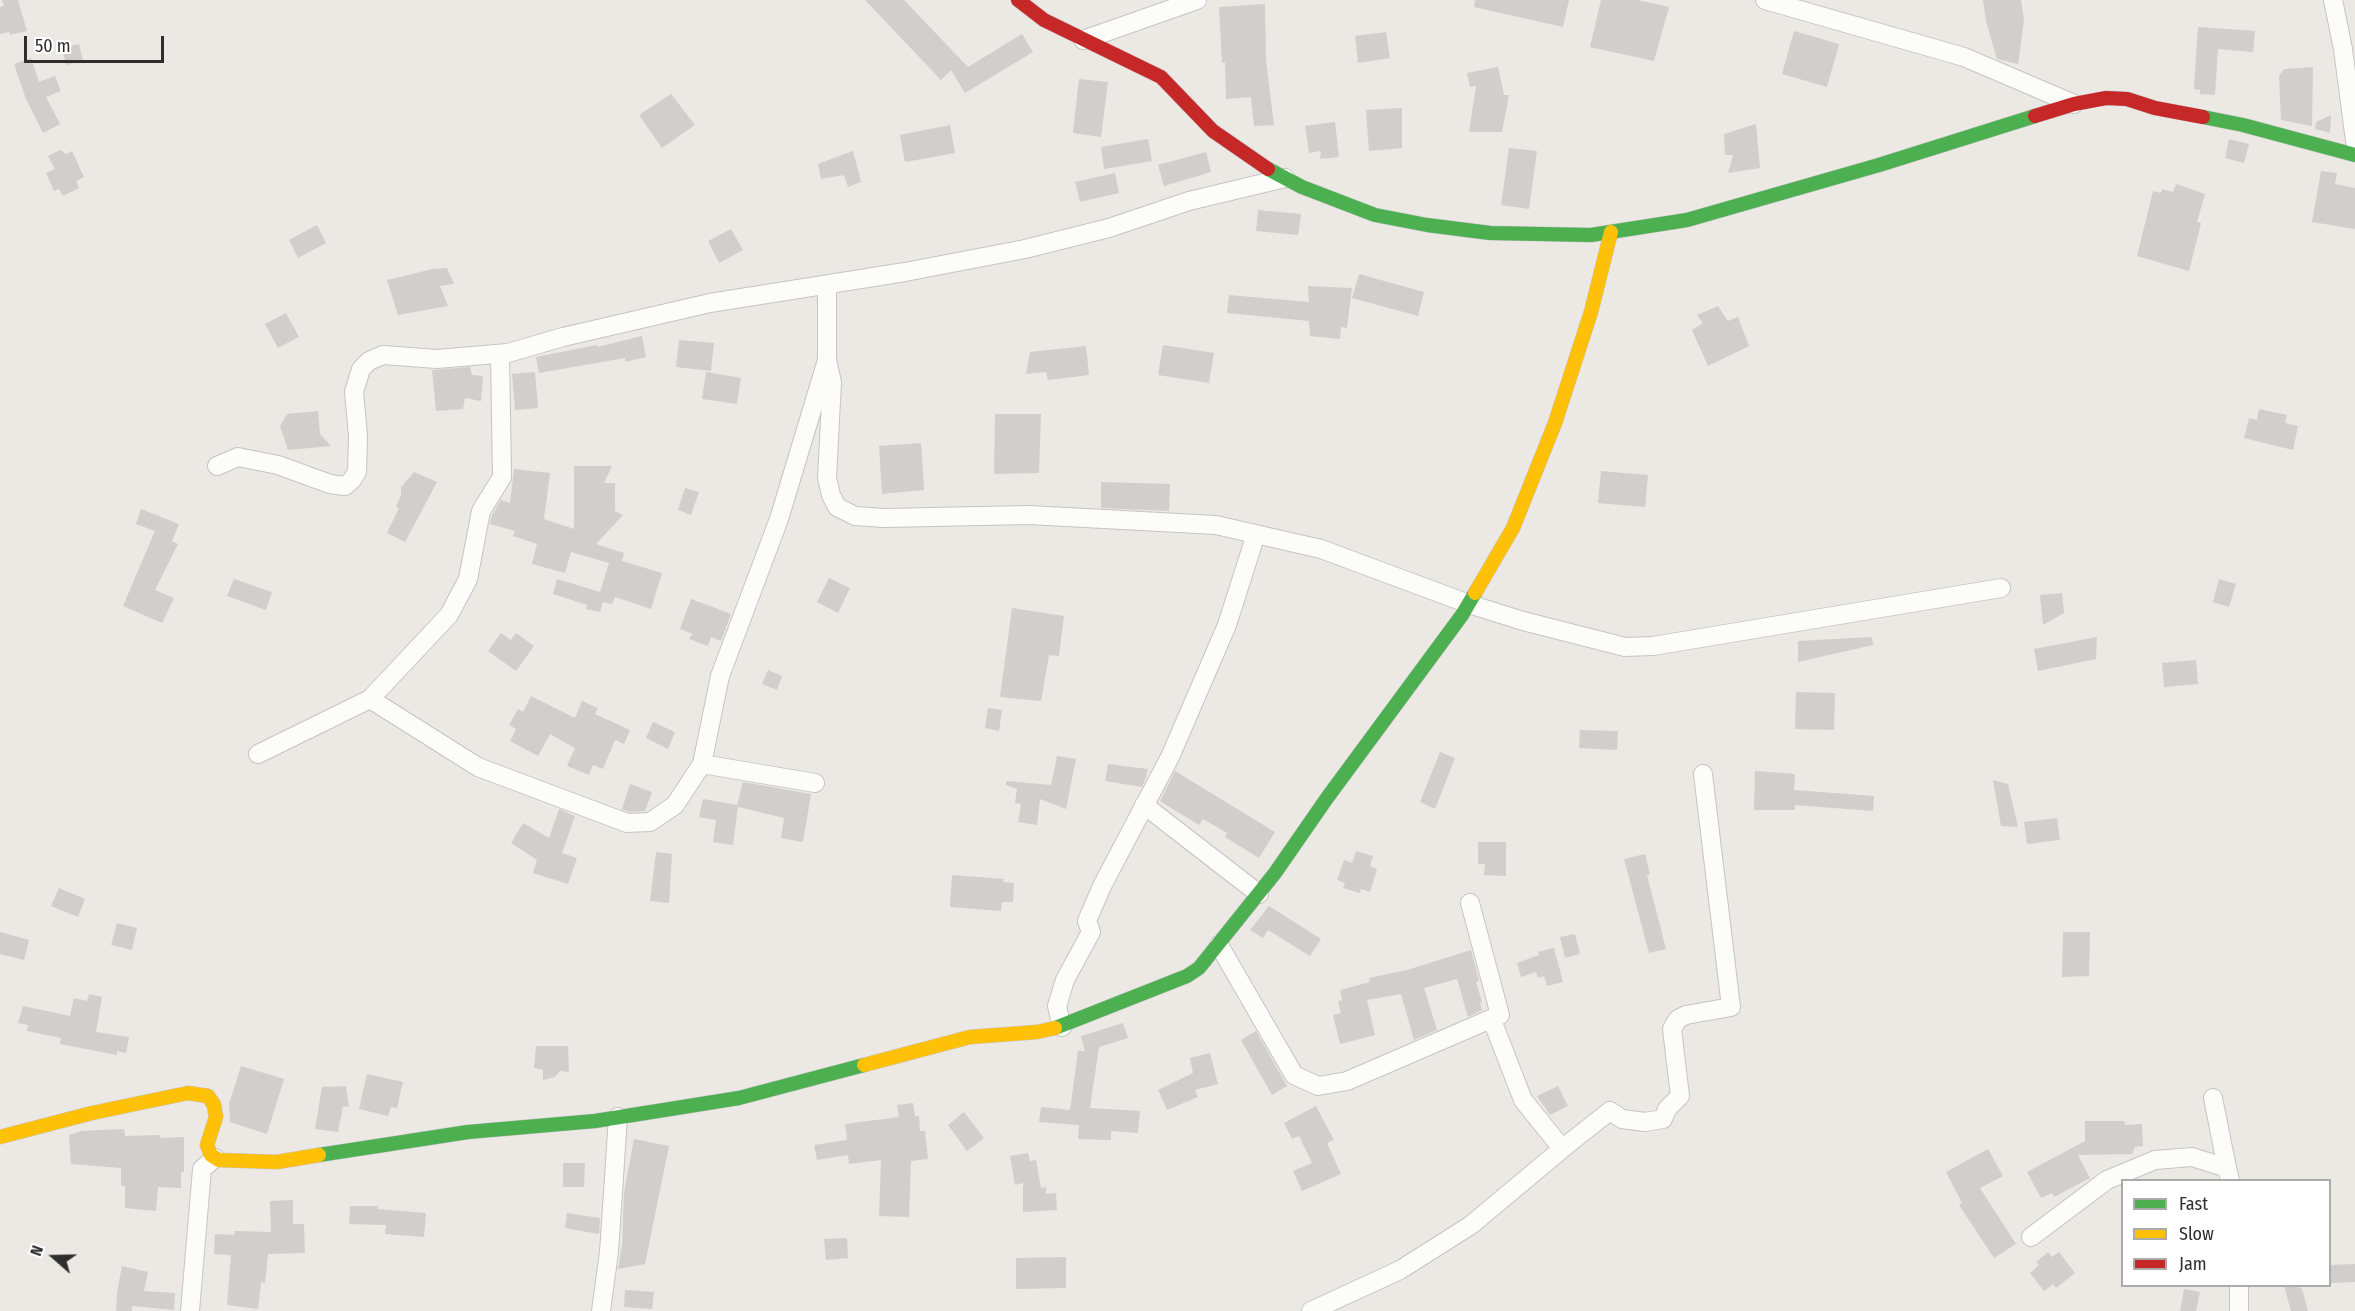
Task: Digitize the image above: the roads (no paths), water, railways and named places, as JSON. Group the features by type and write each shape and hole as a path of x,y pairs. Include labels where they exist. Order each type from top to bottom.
{"street":[{"path":"1018,0 1044,20 1161,77 1213,131 1263,167 1302,187 1375,214 1427,225 1490,233 1591,235 1687,220 1879,165 2074,104 2106,98 2127,99 2155,108 2243,124 2355,155"},
{"path":"1083,40 1197,0"},
{"path":"1765,0 1964,57 2074,104"},
{"path":"2333,0 2348,39 2355,141"},
{"path":"217,466 238,457 278,465 330,484 345,486 357,472 358,436 354,392 361,369 369,361 383,355 437,359 500,354 710,303 827,285 1025,249 1109,228 1189,201 1285,178"},
{"path":"190,1311 202,1169 215,1158 277,1162 468,1132 618,1117 739,1098 970,1037 1037,1032 1062,1027 1095,1011 1187,976 1199,968 1259,894 1469,604 1513,528 1555,423 1591,312 1611,232"},
{"path":"827,285 827,360 832,382 827,478 837,507 855,516 884,518 1029,515 1216,525 1321,549 1469,604 1523,621 1625,647 1653,646 2001,588"},
{"path":"258,754 370,699 449,615 468,579 481,511 502,477 500,354"},
{"path":"370,699 478,767 627,823 650,822 675,805 702,764 720,676 780,519 827,360"},
{"path":"1062,1027 1057,1006 1065,980 1091,932 1087,921 1102,886 1170,757 1227,625 1256,534"},
{"path":"702,764 815,783"},
{"path":"1311,1311 1400,1270 1471,1225 1610,1111 1622,1119 1645,1122 1663,1119 1667,1109 1680,1096 1672,1029 1678,1019 1686,1015 1731,1008 1703,774"},
{"path":"1144,805 1259,894"},
{"path":"1219,945 1294,1075 1318,1086 1347,1081 1500,1015 1470,903"},
{"path":"1492,1020 1523,1100 1560,1146 1568,1144"},
{"path":"0,1137 113,1109 188,1093 198,1093 208,1096 214,1105 216,1117 207,1145 215,1158"},
{"path":"2213,1098 2229,1174"},
{"path":"601,1311 609,1252 618,1117"},
{"path":"2031,1237 2107,1180 2155,1160 2192,1157 2229,1174"},
{"path":"2239,1287 2239,1311"}]}
